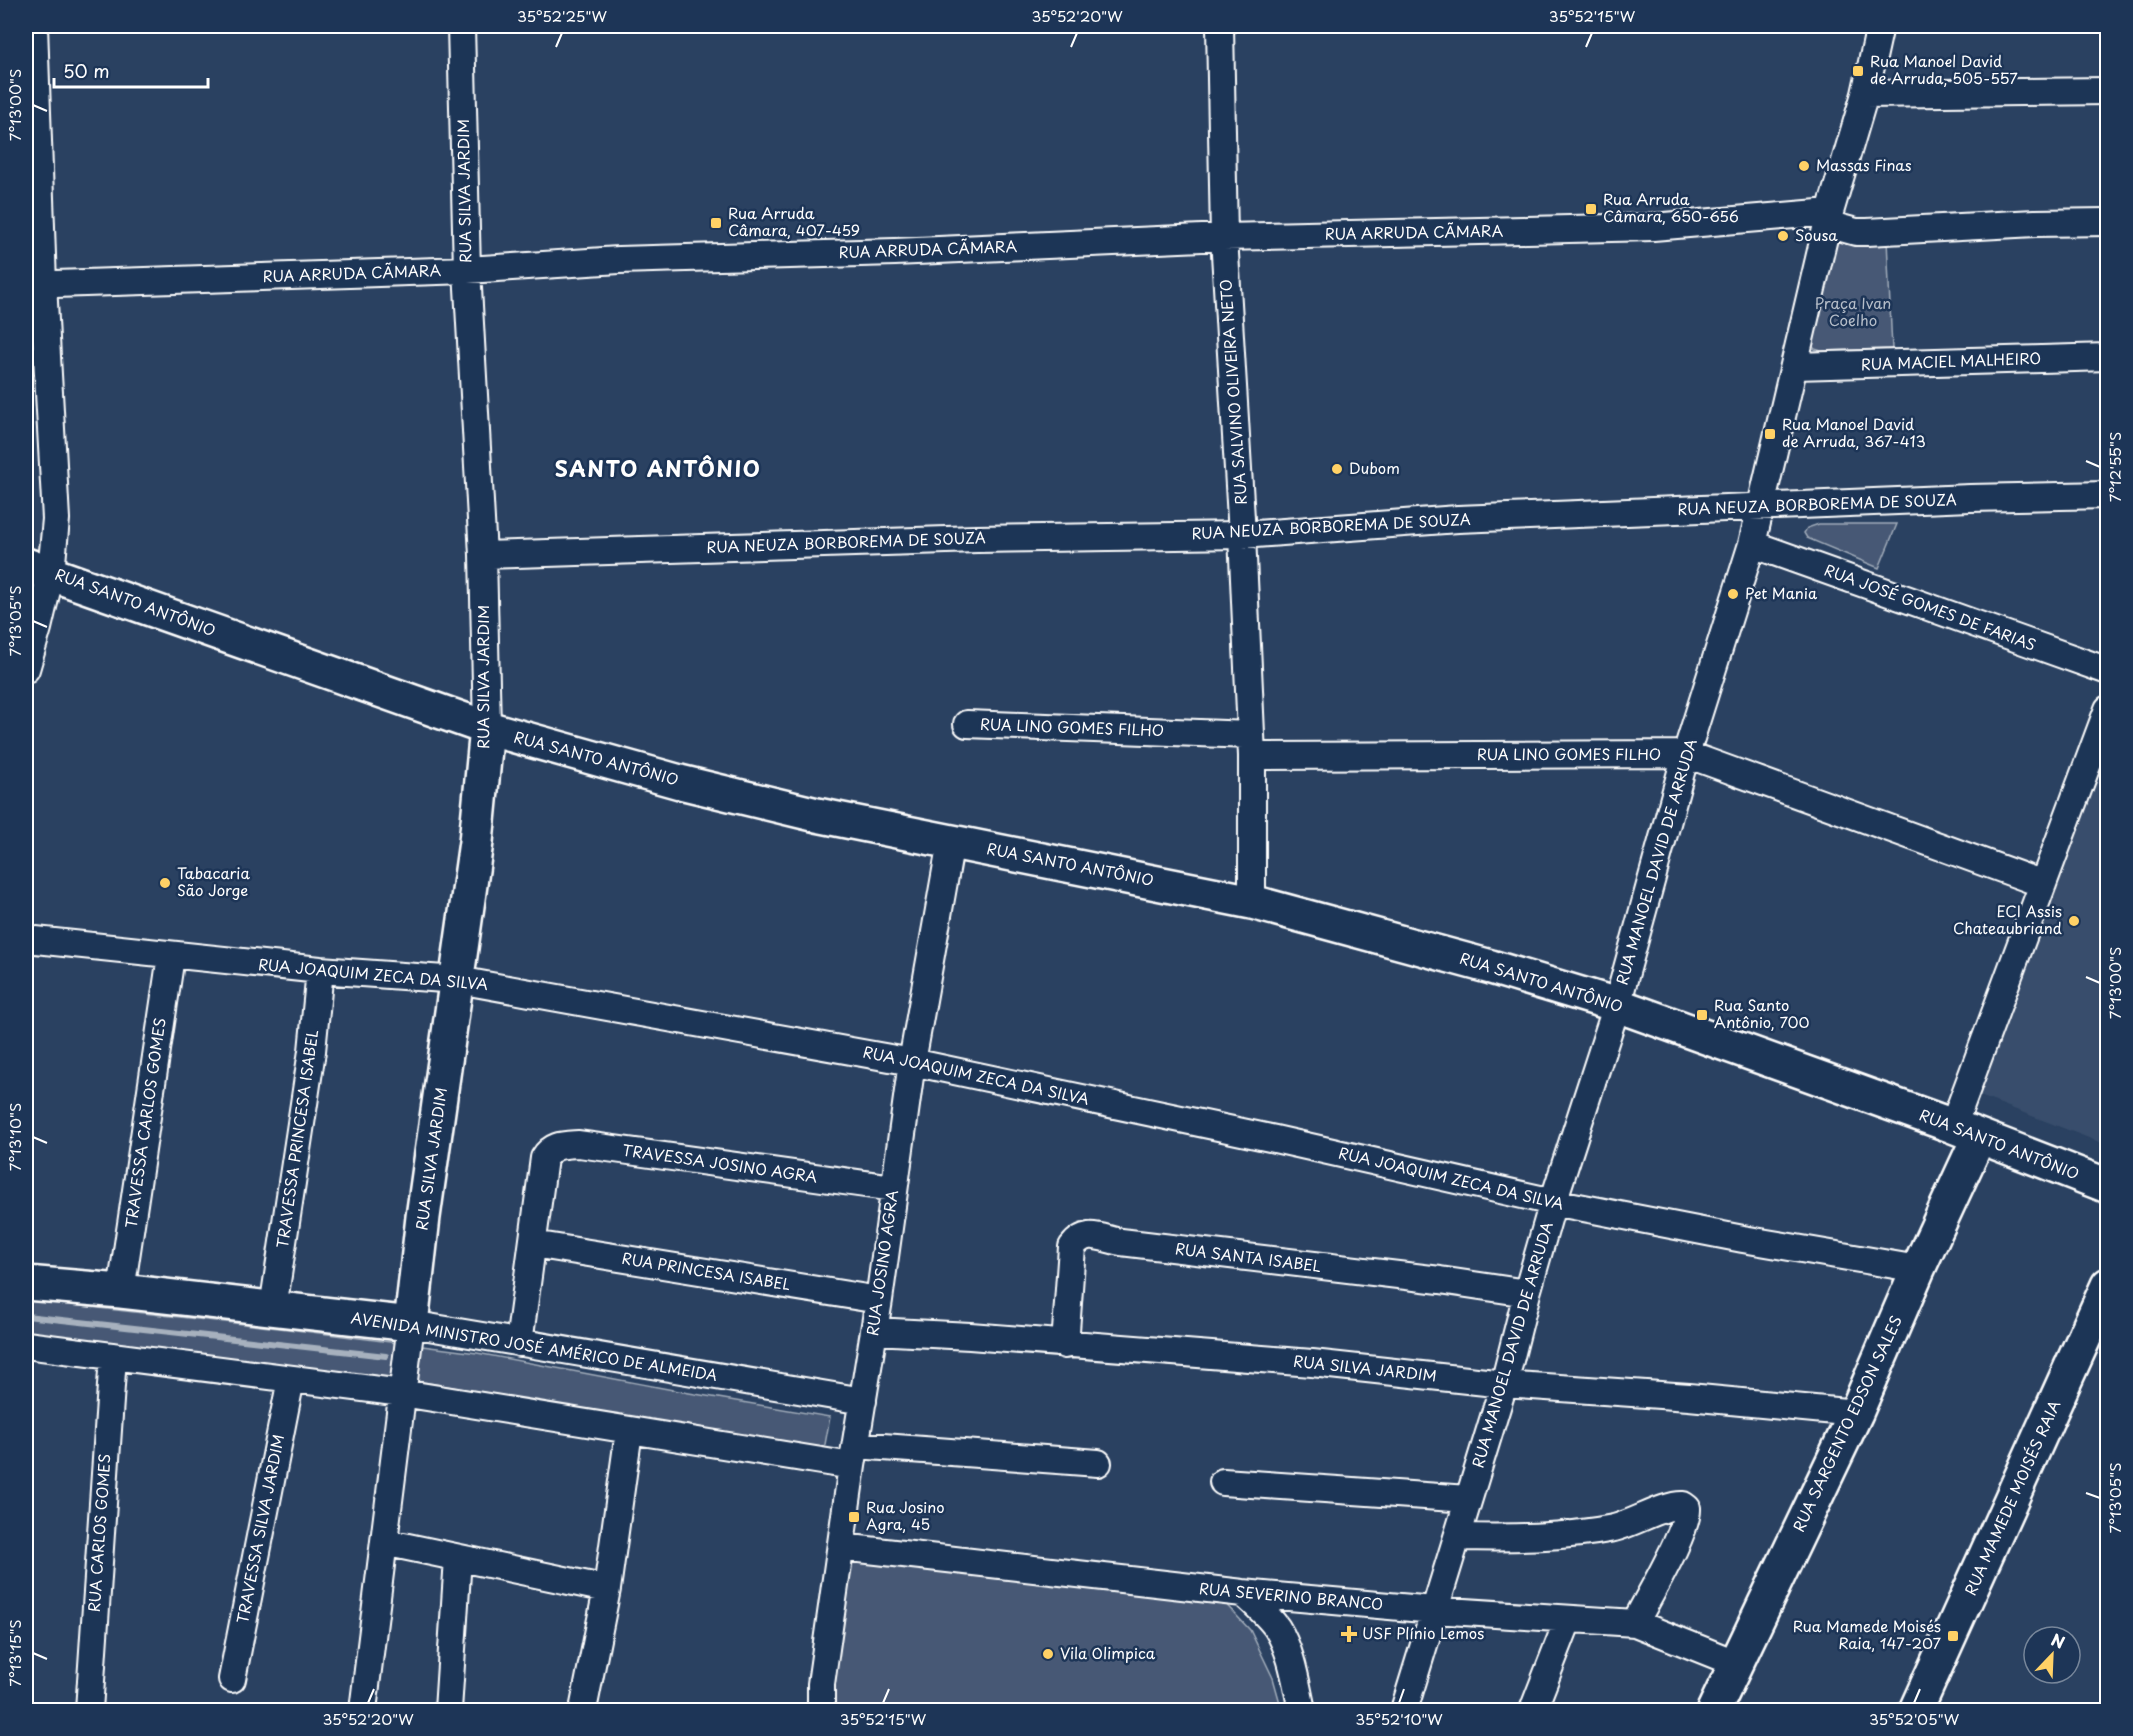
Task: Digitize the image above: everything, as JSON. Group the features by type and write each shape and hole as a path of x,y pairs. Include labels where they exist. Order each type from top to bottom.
{"main road":[{"name":"RUA SANTO ANTÔNIO","path":"38,569 487,728 680,782 817,815 1252,902 1480,963 1617,1005 2108,1186"},
{"name":"RUA SILVA JARDIM","path":"411,1329 423,1217 476,842 487,728"},
{"name":"RUA SARGENTO EDSON SALES","path":"1714,1710 1856,1413 1918,1269 1966,1132"},
{"name":"AVENIDA MINISTRO JOSÉ AMÉRICO DE ALMEIDA","path":"26,1282 273,1308 411,1329"},
{"name":"RUA MAMEDE MOISÉS RAIA","path":"1916,1710 2108,1286"}],"street":[{"path":"26,669 38,628 38,569 56,519 34,284 34,26"},
{"name":"RUA SILVA JARDIM","path":"461,26 467,270 483,555 487,728"},
{"name":"RUA SALVINO OLIVEIRA NETO","path":"1220,26 1224,237 1242,535 1251,745 1252,902"},
{"name":"RUA MANOEL DAVID DE ARRUDA","path":"1404,1710 1504,1384 1553,1202 1617,1005 1686,754 1752,544 1829,218 1864,94 1880,26"},
{"path":"1864,94 2108,91"},
{"path":"1829,218 1856,232 2034,223 2108,222"},
{"name":"RUA ARRUDA CÃMARA","path":"34,284 467,270 620,260 895,252 1224,237 1653,227 1829,218"},
{"name":"RUA MACIEL MALHEIRO","path":"1795,366 2108,357"},
{"name":"RUA NEUZA BORBOREMA DE SOUZA","path":"483,555 977,539 1242,535 1458,519 1970,498 2108,495"},
{"name":"RUA JOSÉ GOMES DE FARIAS","path":"1752,544 2108,671"},
{"name":"RUA SARGENTO EDSON SALES","path":"1966,1132 2043,884 2108,709"},
{"name":"RUA LINO GOMES FILHO","path":"967,724 1251,745 1686,754 2043,884"},
{"name":"RUA JOSINO AGRA","path":"821,1710 821,1684 879,1300 912,1062 951,842"},
{"name":"RUA JOAQUIM ZECA DA SILVA","path":"26,939 171,956 458,980 912,1062 1275,1139 1553,1202 1743,1239 1918,1269"},
{"name":"TRAVESSA CARLOS GOMES","path":"121,1291 171,956"},
{"name":"TRAVESSA PRINCESA ISABEL","path":"273,1308 312,1051 320,970"},
{"name":"TRAVESSA JOSINO AGRA","path":"533,1244 544,1158 548,1151 561,1145 579,1144 894,1188"},
{"name":"RUA SANTA ISABEL","path":"1065,1345 1072,1247 1079,1238 1088,1235 1121,1242 1440,1280 1527,1293"},
{"path":"519,1343 533,1244"},
{"name":"RUA PRINCESA ISABEL","path":"533,1244 879,1300"},
{"path":"363,1710 411,1329"},
{"name":"AVENIDA MINISTRO JOSÉ AMÉRICO DE ALMEIDA","path":"411,1329 519,1343 863,1401"},
{"name":"RUA SILVA JARDIM","path":"874,1331 970,1336 1312,1363 1504,1384 1856,1413"},
{"path":"26,1346 291,1379 403,1387 629,1431 854,1455 1098,1463"},
{"name":"RUA CARLOS GOMES","path":"89,1710 102,1494 114,1356"},
{"name":"TRAVESSA SILVA JARDIM","path":"232,1679 291,1379"},
{"path":"583,1710 607,1589 629,1431"},
{"path":"1223,1482 1468,1499"},
{"path":"1458,1537 1499,1538 1585,1533 1629,1524 1672,1506 1683,1505 1687,1508 1687,1516 1675,1546 1635,1623"},
{"path":"384,1542 607,1589"},
{"name":"RUA SEVERINO BRANCO","path":"842,1547 1244,1593 1434,1610 1635,1623 1735,1663"},
{"path":"448,1710 458,1558"},
{"path":"1244,1593 1277,1628 1284,1642 1302,1710"},
{"path":"1533,1710 1568,1620"},
{"name":"RUA JOSINO AGRA","path":"810,1710 821,1684"}],"shaded area":[{"name":"ECI Assis Chateaubriand","path":"2107,748 2107,1145 1975,1094"}],"green space":[{"name":"Praça Ivan Coelho","path":"1836,238 1887,240 1892,349 1821,351 1809,343"},
{"path":"1819,524 1897,524 1879,568 1807,538 1804,533 1807,528"},
{"path":"26,1300 477,1353 830,1417 824,1450 423,1382 26,1333"},
{"name":"Vila Olimpica","path":"844,1555 1219,1597 1250,1630 1273,1678 1282,1710 828,1710"}],"waterway":[{"path":"26,1316 386,1356"}],"place":[{"name":"Rua Manoel David de Arruda, 505-557","path":"1858,71"},
{"name":"Massas Finas","path":"1804,166"},
{"name":"Rua Arruda Câmara, 650-656","path":"1591,209"},
{"name":"Rua Arruda Câmara, 407-459","path":"716,223"},
{"name":"Sousa","path":"1783,236"},
{"name":"Rua Manoel David de Arruda, 367-413","path":"1770,434"},
{"name":"Dubom","path":"1337,469"},
{"name":"Pet Mania","path":"1733,594"},
{"name":"Tabacaria São Jorge","path":"165,883"},
{"name":"ECI Assis Chateaubriand","path":"2074,921"},
{"name":"Rua Santo Antônio, 700","path":"1702,1015"},
{"name":"Rua Josino Agra, 45","path":"854,1517"},
{"name":"USF Plínio Lemos","path":"1349,1634"},
{"name":"Rua Mamede Moisés Raia, 147-207","path":"1953,1636"},
{"name":"Vila Olimpica","path":"1048,1654"}],"district":[{"name":"SANTO ANTÔNIO","path":"658,470"}]}
